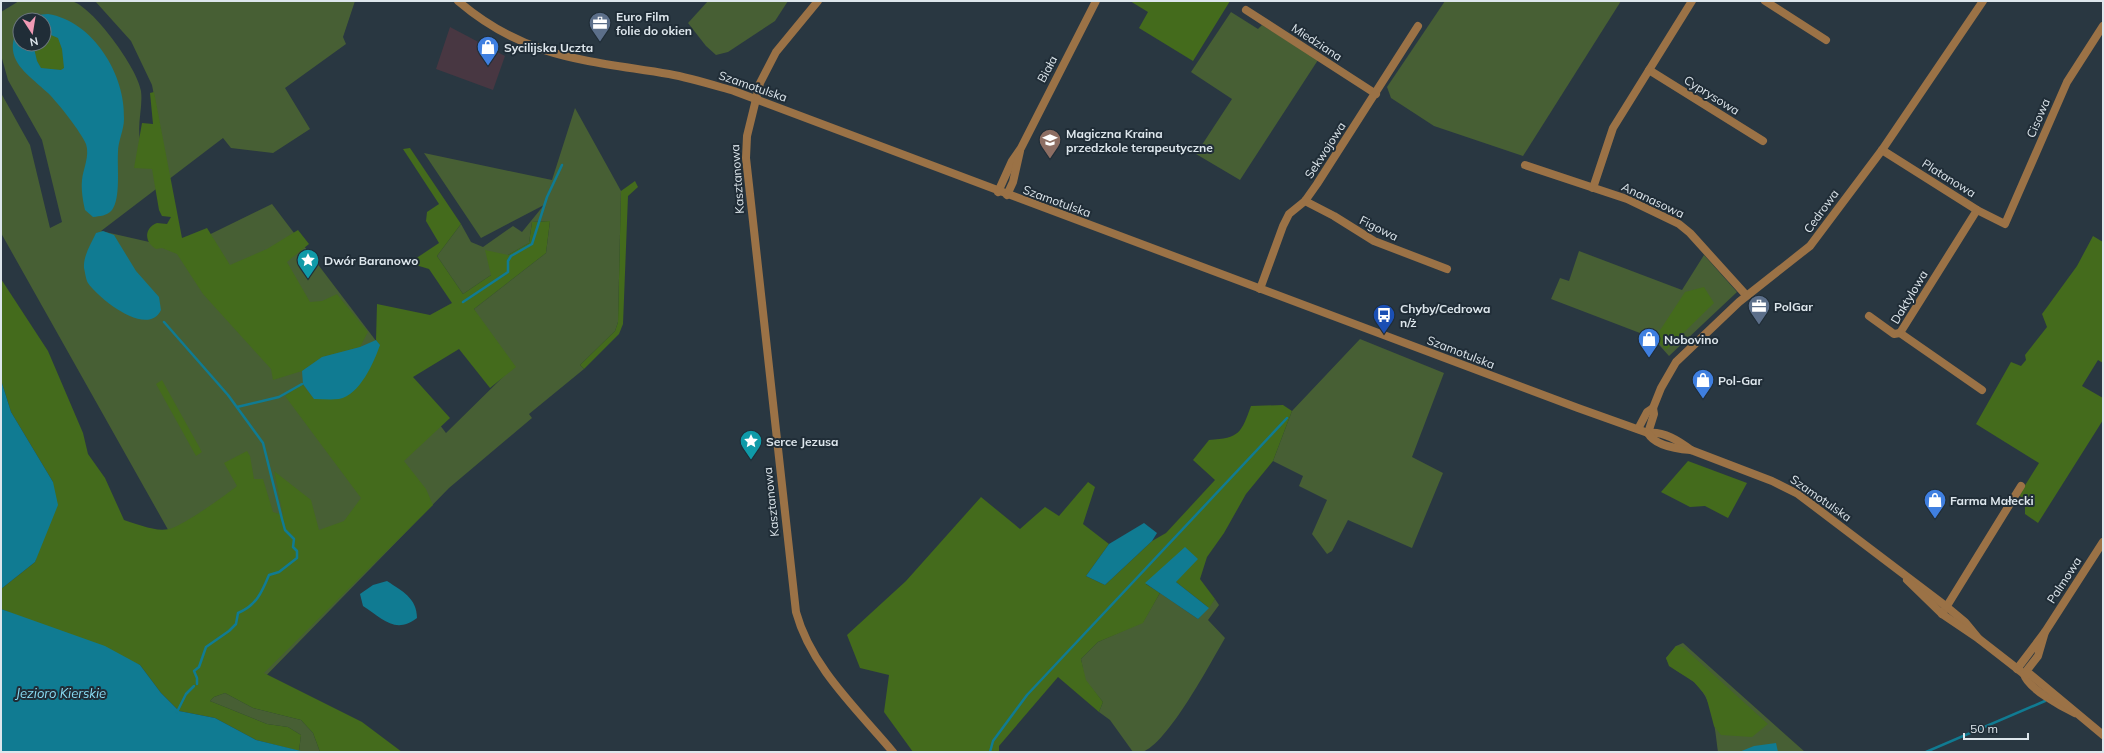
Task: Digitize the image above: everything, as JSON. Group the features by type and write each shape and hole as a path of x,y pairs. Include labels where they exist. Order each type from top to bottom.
{"street":[{"name":"Szamotulska","path":"458,1 496,28 526,44 586,62 670,74 715,85 756,99 998,192 1648,433 1658,433 1674,439 1692,450 1772,481 1798,494 1904,576 1917,584 1944,611 1965,622 1979,639 2020,671 2027,682 2075,713 2103,735"},
{"name":"Kasztanowa","path":"818,1 776,52 766,70 748,129 746,158 796,612 805,638 815,658 893,752"},
{"name":"Biała","path":"998,192 1012,161 1096,1"},
{"path":"1593,188 1613,128 1692,1"},
{"path":"1765,1 1826,40"},
{"name":"Cedrowa","path":"1648,433 1654,414 1653,408 1662,385 1676,362 1746,295 1810,246 1882,150 1983,1"},
{"name":"Miedziana","path":"1246,10 1376,94"},
{"name":"Sekwojowa","path":"1260,289 1283,226 1289,214 1305,201 1376,94 1418,26"},
{"name":"Cisowa","path":"2005,224 2067,82 2103,26"},
{"name":"Cyprysowa","path":"1649,70 1763,141"},
{"name":"Biała","path":"1007,195 1013,182 1020,148"},
{"name":"Platanowa","path":"1882,150 1976,210 2005,224"},
{"name":"Ananasowa","path":"1525,165 1627,199 1684,228 1746,295"},
{"name":"Figowa","path":"1305,201 1328,212 1374,241 1447,269"},
{"name":"Daktylowa","path":"1976,210 1900,333 1982,390"},
{"path":"1869,316 1894,334 1900,333"},
{"name":"Cedrowa","path":"1638,429 1647,412 1653,408"},
{"path":"1944,611 2021,486"},
{"name":"Palmowa","path":"2020,671 2038,656 2046,632 2103,542"}],"shaded area":[{"path":"450,27 505,56 493,90 436,69"}],"green space":[{"path":"19,1 71,1 80,5 102,25 113,39 132,68 138,81 141,91 139,127 140,140 162,137 152,85 131,41 95,1 355,1 343,37 346,44 285,88 310,129 273,153 231,148 223,138 101,231 180,249 272,204 446,433 506,374 474,309 546,253 550,221 532,222 529,243 508,255 491,275 463,294 437,256 461,224 471,242 483,247 513,226 522,232 544,205 481,238 424,153 552,180 575,108 621,191 618,322 615,331 580,365 584,369 529,414 532,418 449,488 256,686 1,233 1,93 30,145 50,228 62,222 42,140 8,80 1,55 1,12"},
{"path":"708,1 788,1 775,21 728,52 716,55 706,46 688,23"},
{"path":"1130,1 1230,1 1193,61 1139,28 1148,12"},
{"path":"1445,1 1621,1 1523,156 1434,126 1391,98 1387,87"},
{"path":"1231,12 1258,29 1262,25 1318,60 1240,180 1196,154 1232,99 1191,72"},
{"path":"52,35 58,38 62,49 64,68 61,70 41,68 37,61 35,52 52,52"},
{"path":"154,92 182,238 207,228 230,265 267,249 298,230 309,244 287,262 310,302 322,301 337,294 368,332 360,347 322,357 302,371 273,380 271,369 203,294 177,254 162,248 156,249 149,243 147,235 150,228 157,223 167,224 171,217 162,216 159,210 152,169 134,168 142,123 153,124 150,93"},
{"path":"410,148 461,224 437,256 463,294 491,275 485,250 508,255 529,243 532,222 550,221 546,253 474,309 516,367 490,388 459,349 413,377 450,418 404,461 426,489 433,505 264,673 362,722 402,752 320,752 313,733 301,720 253,708 225,693 214,697 210,701 267,724 288,727 301,735 299,751 256,740 215,718 179,711 161,693 140,665 1,609 1,589 35,562 53,482 11,412 1,380 1,279 48,351 83,433 88,454 105,478 124,520 146,527 164,530 183,523 237,486 224,463 247,451 250,456 254,479 263,479 273,512 283,515 274,471 311,500 319,530 344,521 361,498 285,396 302,384 314,399 379,345 376,340 377,304 430,315 452,303 429,269 409,263 439,243 426,221 427,212 439,204 403,149"},
{"path":"635,181 638,187 628,196 623,324 619,334 584,369 580,365 615,331 618,322 621,191"},
{"path":"2093,236 2103,242 2103,363 2098,360 2082,386 2103,398 2103,420 2038,523 2025,514 2025,501 2019,495 2039,463 1976,424 2011,362 2021,366 2026,360 2025,355 2047,327 2042,314 2077,266"},
{"path":"1579,251 1682,290 1704,255 1737,292 1669,356 1653,338 1551,299 1560,278 1569,281"},
{"path":"1704,287 1714,303 1666,350 1655,338 1685,292"},
{"path":"1360,339 1444,373 1412,457 1443,473 1412,548 1348,520 1332,551 1327,554 1312,534 1327,500 1299,486 1303,476 1273,461 1292,411"},
{"path":"162,380 202,452 196,456 156,384"},
{"path":"1283,405 1292,411 1273,461 1246,494 1224,533 1207,557 1200,579 1215,599 1209,608 1176,582 1146,584 1160,593 1143,623 1098,642 1081,659 1086,680 1103,702 1099,712 1058,677 999,746 999,752 913,752 884,712 889,675 860,668 847,635 906,581 981,497 1020,529 1045,507 1059,516 1088,482 1095,487 1083,524 1109,544 1086,576 1105,585 1152,541 1166,533 1215,480 1193,460 1209,440 1227,438 1238,432 1245,422 1251,406"},
{"path":"1688,461 1747,483 1728,518 1705,506 1690,507 1661,492"},
{"path":"1160,593 1198,619 1215,599 1219,605 1208,620 1225,638 1188,701 1164,735 1152,746 1142,752 1133,752 1110,720 1099,712 1103,702 1085,680 1081,659 1098,642 1143,622"},
{"path":"1683,643 1805,752 1718,752 1712,714 1705,696 1694,682 1674,669 1666,658 1676,646"},
{"path":"1676,646 1683,647 1768,724 1752,737 1721,735 1714,726 1706,696 1694,682 1669,666 1666,658"},
{"path":"225,693 253,708 301,720 313,733 320,752 299,751 301,735 288,727 267,724 210,701 214,697"}],"water":[{"path":"52,15 64,19 79,27 92,39 104,53 113,68 119,85 123,102 124,119 118,148 118,190 115,205 112,210 103,215 93,217 85,210 82,195 82,184 87,153 86,144 74,125 48,93 24,71 14,56 14,52 35,52 37,61 41,68 61,70 64,68 62,49 58,38 52,35"},
{"path":"103,231 114,235 136,271 159,297 161,310 155,318 146,320 135,318 124,313 102,298 88,283 84,268 85,259 96,233"},
{"path":"376,340 380,345 370,369 360,385 347,396 339,399 314,399 303,384 302,371 322,357 360,347"},
{"path":"1,380 11,412 53,482 58,505 35,562 1,589"},
{"path":"1144,523 1157,533 1152,541 1105,585 1086,576 1109,544"},
{"path":"1185,547 1198,559 1176,582 1209,608 1198,619 1145,583"},
{"path":"387,581 408,596 414,605 417,618 409,623 395,625 383,620 363,606 360,594 373,585"},
{"name":"Jezioro Kierskie","path":"1,609 105,646 140,665 161,693 179,711 215,718 256,740 305,752 1,752"},
{"path":"1776,743 1778,752 1739,752 1754,746"}],"waterway":[{"path":"463,302 508,272 508,261 511,256 532,244 547,197 562,165"},
{"path":"164,322 228,395 263,443 285,530 294,539 293,547 297,551 297,558 279,572 269,575 258,598 238,613 236,624 229,631 206,647 199,667 194,671 197,678 197,684"},
{"path":"237,407 279,397 302,384"},
{"path":"990,752 993,741 1027,695 1287,418"},
{"path":"177,712 186,694 194,686"},
{"path":"1926,752 2045,701"}],"place":[{"name":"Euro Film folie do okien","path":"600,42"},
{"name":"Sycilijska Uczta","path":"488,66"},
{"name":"Magiczna Kraina przedzkole terapeutyczne","path":"1050,160"},
{"name":"Dwór Baranowo","path":"308,280"},
{"name":"PolGar","path":"1759,326"},
{"name":"Chyby/Cedrowa n/ż","path":"1384,334"},
{"name":"Nobovino","path":"1649,358"},
{"name":"Pol-Gar","path":"1703,400"},
{"name":"Serce Jezusa","path":"751,460"},
{"name":"Farma Małecki","path":"1935,520"}]}
